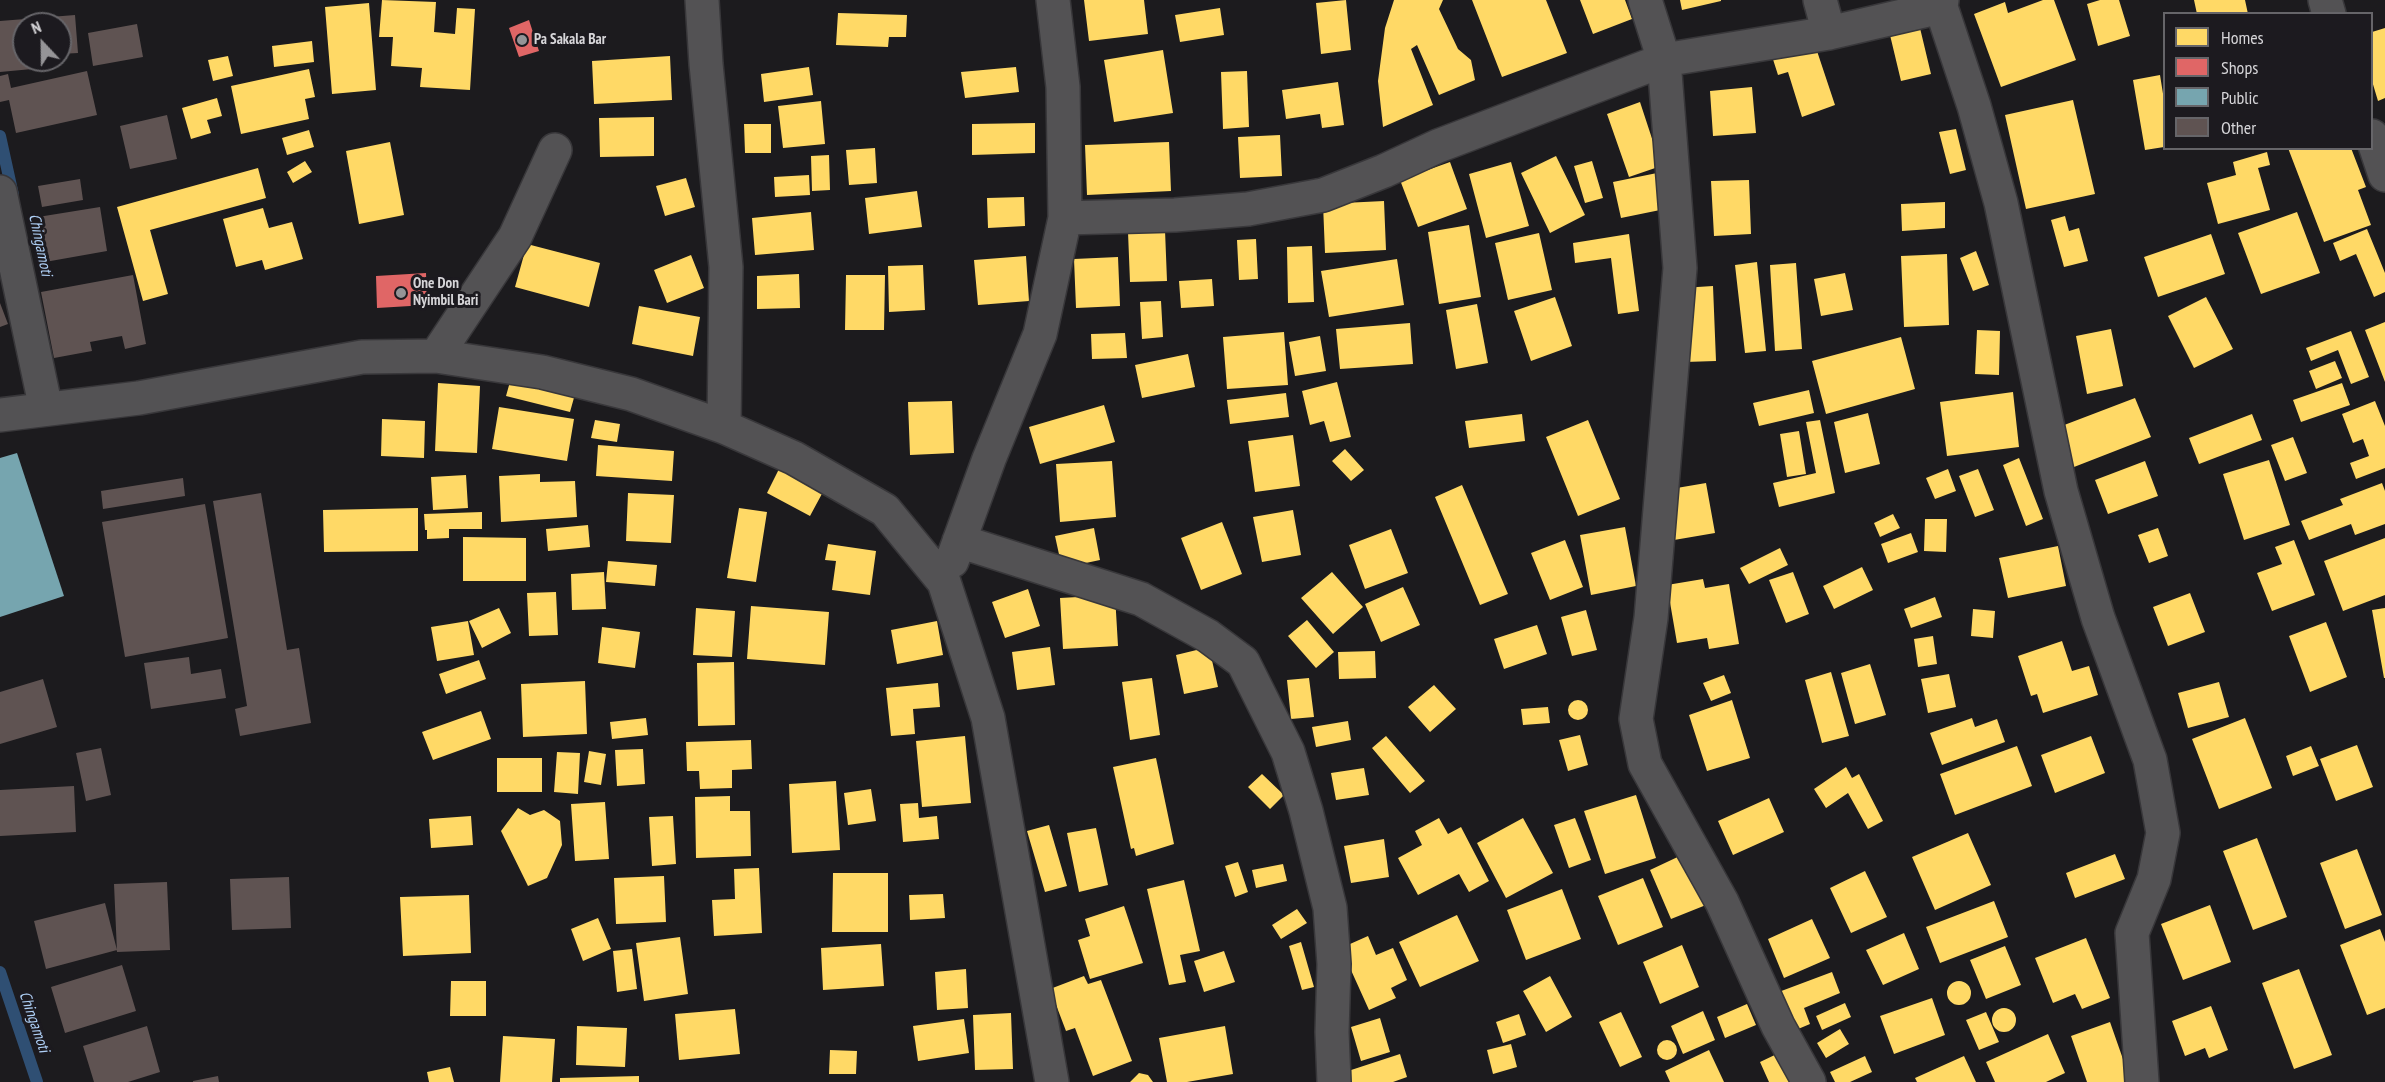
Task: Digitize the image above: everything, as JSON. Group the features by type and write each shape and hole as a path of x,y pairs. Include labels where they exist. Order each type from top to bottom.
{"street":[{"path":"702,0 726,267 724,427"},
{"path":"944,582 1040,334 1065,218 1063,87 1053,0"},
{"path":"1645,0 1664,60 1680,268 1651,618 1636,719 1645,764 1722,902 1778,1026 1809,1082"},
{"path":"1820,0 1829,33"},
{"path":"1065,218 1175,215 1237,210 1323,195 1384,171 1438,146 1664,60 1829,33 1941,4 1974,106 2001,203 2061,491 2098,618 2150,760 2163,833 2154,879 2132,933 2142,1082"},
{"path":"2373,139 2385,175"},
{"path":"436,356 515,237 555,150"},
{"path":"0,192 46,409"},
{"path":"0,415 139,398 362,357 436,356 542,372 631,394 724,427 794,458 885,510 944,582 988,718 1052,1082"},
{"path":"959,541 1141,599 1208,636 1243,662 1288,752 1306,811 1330,908 1334,964 1332,1032 1334,1082"}],"building: Homes":[{"path":"382,0 436,2 434,32 455,34 457,8 475,9 470,90 420,87 422,68 391,66 393,37 379,37"},
{"path":"1084,0 1144,0 1148,34 1089,41"},
{"path":"1346,0 1351,50 1321,54 1316,3"},
{"path":"1394,0 1443,0 1439,9 1458,49 1471,60 1475,80 1439,95 1417,45 1411,49 1433,105 1383,127 1378,81 1385,28"},
{"path":"1472,0 1546,0 1567,53 1502,77"},
{"path":"1580,0 1625,0 1632,19 1593,34"},
{"path":"1680,0 1721,0 1721,1 1682,10"},
{"path":"2043,0 2054,0 2076,60 2001,87 1974,14 2005,2 2008,13"},
{"path":"2100,0 2119,0 2130,36 2098,46 2087,4"},
{"path":"2194,0 2245,0 2248,12 2197,12"},
{"path":"369,3 376,90 332,94 325,7"},
{"path":"1220,8 1224,35 1180,42 1175,15"},
{"path":"838,13 907,15 906,37 889,37 888,47 836,45"},
{"path":"1920,28 1931,74 1901,81 1890,35"},
{"path":"2385,28 2385,98 2378,101 2373,84 2373,32"},
{"path":"1812,36 1835,105 1802,117 1788,72 1778,75 1770,50"},
{"path":"312,41 314,62 274,67 272,46"},
{"path":"1163,50 1173,113 1114,122 1104,60"},
{"path":"228,56 233,76 213,81 208,60"},
{"path":"670,56 672,100 594,104 592,61"},
{"path":"809,67 813,95 764,102 761,74"},
{"path":"1016,67 1019,92 965,98 961,72"},
{"path":"309,69 315,97 305,99 309,119 241,134 231,86"},
{"path":"1247,71 1249,127 1223,129 1221,72"},
{"path":"2160,75 2163,94 2163,147 2145,150 2133,80"},
{"path":"1338,82 1344,125 1322,128 1320,114 1286,119 1282,90"},
{"path":"1752,87 1756,133 1713,136 1710,91"},
{"path":"217,98 222,116 207,120 211,133 191,139 182,108"},
{"path":"2073,100 2095,194 2026,209 2005,115"},
{"path":"821,101 825,144 783,148 778,106"},
{"path":"1640,102 1661,166 1629,177 1607,114"},
{"path":"654,117 654,156 600,157 599,118"},
{"path":"1035,123 1035,153 972,155 972,124"},
{"path":"744,124 771,124 771,153 745,153"},
{"path":"1956,129 1966,170 1950,174 1939,132"},
{"path":"309,130 314,147 287,155 282,138"},
{"path":"1280,135 1282,176 1240,178 1238,137"},
{"path":"390,142 404,215 359,224 346,151"},
{"path":"1169,142 1171,191 1087,195 1085,145"},
{"path":"875,148 877,183 849,185 846,150"},
{"path":"2289,150 2352,150 2366,187 2358,190 2371,225 2324,242"},
{"path":"2267,152 2270,165 2258,168 2270,210 2218,224 2207,183 2236,175 2233,162"},
{"path":"829,155 830,190 812,191 811,156"},
{"path":"1556,156 1585,215 1550,233 1521,173"},
{"path":"305,161 312,172 293,183 287,172"},
{"path":"1592,161 1603,198 1585,203 1574,166"},
{"path":"1450,162 1467,209 1418,227 1400,180"},
{"path":"1511,162 1529,226 1486,238 1469,174"},
{"path":"258,168 266,198 150,230 168,294 143,301 117,207"},
{"path":"1657,173 1665,209 1621,218 1613,182"},
{"path":"809,175 810,195 775,197 774,177"},
{"path":"686,178 695,207 665,216 656,186"},
{"path":"1749,180 1751,234 1714,236 1711,181"},
{"path":"917,191 922,227 869,234 865,198"},
{"path":"1024,197 1025,226 988,228 987,198"},
{"path":"1384,201 1386,250 1325,253 1323,204"},
{"path":"1945,202 1945,228 1902,231 1901,204"},
{"path":"263,208 269,228 292,222 303,259 265,270 262,260 236,267 223,219"},
{"path":"811,212 814,250 755,255 752,218"},
{"path":"2297,212 2320,273 2261,294 2238,233"},
{"path":"2065,216 2069,231 2079,228 2088,261 2064,267 2051,220"},
{"path":"1469,225 1481,297 1439,304 1428,232"},
{"path":"2367,229 2385,273 2385,292 2374,297 2356,254 2340,261 2333,243"},
{"path":"1165,230 1167,281 1130,282 1128,232"},
{"path":"1539,233 1552,290 1508,300 1495,243"},
{"path":"1629,234 1639,311 1618,314 1611,258 1575,263 1573,243"},
{"path":"2211,234 2225,274 2158,297 2144,257"},
{"path":"1256,239 1258,279 1239,280 1237,240"},
{"path":"527,244 600,263 589,307 515,287"},
{"path":"1312,246 1314,302 1288,303 1287,247"},
{"path":"1976,251 1989,285 1973,291 1960,258"},
{"path":"1947,254 1949,325 1904,327 1901,256"},
{"path":"691,255 704,288 667,303 654,270"},
{"path":"1026,256 1029,301 978,305 974,260"},
{"path":"1118,257 1120,306 1076,308 1074,259"},
{"path":"1397,259 1404,305 1329,317 1321,271"},
{"path":"1757,262 1766,351 1745,353 1735,265"},
{"path":"1796,263 1802,349 1775,351 1770,265"},
{"path":"923,265 925,310 889,312 888,266"},
{"path":"1845,273 1853,310 1821,316 1814,279"},
{"path":"799,274 800,308 757,309 757,276"},
{"path":"846,275 885,275 884,330 845,330"},
{"path":"1212,279 1214,306 1181,308 1179,281"},
{"path":"1713,286 1716,361 1685,362 1682,288"},
{"path":"1555,297 1572,346 1531,361 1514,311"},
{"path":"2206,297 2233,349 2194,368 2168,316"},
{"path":"1161,301 1163,337 1142,339 1140,302"},
{"path":"1477,304 1488,363 1456,369 1446,310"},
{"path":"639,306 700,317 693,356 632,344"},
{"path":"2385,322 2385,382 2365,330"},
{"path":"1410,323 1413,364 1340,369 1336,329"},
{"path":"2111,329 2123,386 2087,394 2076,336"},
{"path":"1977,330 2000,331 1999,375 1975,374"},
{"path":"2351,331 2369,377 2351,384 2338,350 2311,361 2306,348"},
{"path":"1284,332 1288,385 1227,389 1223,337"},
{"path":"1125,333 1127,358 1092,359 1091,334"},
{"path":"1320,336 1326,371 1295,376 1289,342"},
{"path":"1901,337 1915,389 1826,414 1812,361"},
{"path":"1188,354 1195,387 1142,398 1135,365"},
{"path":"2335,361 2342,378 2316,389 2309,371"},
{"path":"513,371 577,387 570,412 506,396"},
{"path":"1337,382 1351,437 1330,442 1324,421 1310,425 1302,391"},
{"path":"438,383 480,386 477,453 435,451"},
{"path":"2342,383 2350,405 2301,422 2293,400"},
{"path":"1809,390 1814,413 1759,426 1753,403"},
{"path":"2013,392 2019,447 1947,456 1940,402"},
{"path":"1286,393 1289,417 1230,424 1227,400"},
{"path":"2135,398 2151,437 2074,467 2059,427"},
{"path":"952,401 954,453 910,455 908,402"},
{"path":"2375,401 2385,426 2385,468 2356,479 2350,463 2369,456 2363,439 2353,443 2342,414"},
{"path":"1104,405 1115,442 1040,464 1029,427"},
{"path":"499,407 574,419 567,461 492,449"},
{"path":"1868,413 1880,464 1845,473 1834,422"},
{"path":"1522,414 1525,441 1469,448 1465,421"},
{"path":"2252,414 2262,440 2199,464 2189,438"},
{"path":"382,419 425,421 424,458 381,456"},
{"path":"595,420 620,424 617,442 591,438"},
{"path":"1588,420 1620,499 1578,516 1546,437"},
{"path":"1820,420 1835,493 1779,507 1773,483 1816,473 1806,422"},
{"path":"1799,431 1806,474 1787,477 1780,434"},
{"path":"1293,435 1300,486 1255,492 1248,441"},
{"path":"2293,437 2307,473 2285,481 2271,445"},
{"path":"598,445 674,451 672,481 596,476"},
{"path":"1345,449 1364,470 1351,481 1332,461"},
{"path":"2019,458 2043,519 2026,526 2003,465"},
{"path":"2269,460 2290,525 2244,540 2223,474"},
{"path":"1112,461 1116,517 1060,522 1056,464"},
{"path":"2145,461 2158,496 2108,514 2095,480"},
{"path":"780,467 824,490 810,516 767,493"},
{"path":"1948,469 1956,491 1935,499 1926,478"},
{"path":"1978,469 1994,510 1975,517 1959,476"},
{"path":"540,474 540,482 575,481 577,517 501,522 499,476"},
{"path":"466,475 468,508 433,510 431,477"},
{"path":"1706,483 1715,533 1674,540 1665,490"},
{"path":"2382,483 2385,491 2385,524 2355,535 2351,524 2309,540 2301,521 2343,505 2340,499"},
{"path":"1462,485 1508,594 1480,605 1435,497"},
{"path":"628,493 674,495 671,543 626,541"},
{"path":"418,508 418,551 324,552 323,510"},
{"path":"739,508 767,512 756,582 727,578"},
{"path":"1293,510 1301,555 1262,562 1253,517"},
{"path":"482,512 482,529 449,529 449,538 427,539 424,514"},
{"path":"1893,514 1900,528 1880,537 1874,523"},
{"path":"1925,519 1947,519 1946,552 1924,551"},
{"path":"1222,522 1242,574 1201,590 1181,538"},
{"path":"588,525 590,547 548,551 546,529"},
{"path":"1625,527 1636,586 1591,595 1580,535"},
{"path":"1094,528 1100,560 1062,568 1055,536"},
{"path":"2158,528 2168,556 2149,563 2138,535"},
{"path":"1391,529 1408,573 1365,589 1349,545"},
{"path":"1911,533 1918,552 1888,563 1881,544"},
{"path":"463,537 526,538 526,581 463,581"},
{"path":"2385,538 2385,595 2343,611 2324,561"},
{"path":"1565,540 1583,587 1550,600 1531,553"},
{"path":"2294,540 2315,595 2272,611 2257,573 2282,564 2275,547"},
{"path":"828,544 876,551 870,595 832,590 836,561 825,560"},
{"path":"2058,546 2066,586 2008,598 1999,558"},
{"path":"1780,548 1788,565 1749,584 1740,568"},
{"path":"608,561 657,565 655,586 606,582"},
{"path":"1862,567 1873,590 1834,609 1823,586"},
{"path":"604,572 606,609 572,610 571,574"},
{"path":"1332,572 1363,607 1333,634 1301,598"},
{"path":"1793,572 1809,614 1786,623 1769,580"},
{"path":"1703,579 1705,588 1729,584 1739,644 1709,649 1707,638 1677,643 1667,585"},
{"path":"1403,587 1420,625 1381,642 1365,604"},
{"path":"1028,589 1040,626 1005,638 992,602"},
{"path":"556,592 558,635 529,636 527,593"},
{"path":"2190,593 2205,632 2168,646 2153,607"},
{"path":"1115,595 1118,646 1063,649 1060,598"},
{"path":"1935,597 1942,617 1911,628 1904,609"},
{"path":"751,606 829,612 825,665 747,659"},
{"path":"499,608 511,633 482,648 469,621"},
{"path":"696,608 735,611 732,657 693,655"},
{"path":"2385,608 2385,678 2384,678 2372,610"},
{"path":"1973,609 1995,611 1993,638 1971,636"},
{"path":"1586,610 1597,650 1572,656 1561,617"},
{"path":"1307,620 1334,652 1316,668 1288,636"},
{"path":"468,621 474,655 437,661 431,627"},
{"path":"937,621 943,655 897,664 891,630"},
{"path":"2326,622 2347,677 2310,692 2289,636"},
{"path":"1537,625 1547,654 1504,669 1494,639"},
{"path":"602,627 640,632 635,668 598,663"},
{"path":"1933,636 1937,664 1918,667 1914,639"},
{"path":"2062,641 2072,671 2089,666 2098,695 2043,713 2037,694 2031,696 2018,656"},
{"path":"1050,647 1055,685 1017,690 1012,652"},
{"path":"1209,647 1218,687 1184,694 1176,655"},
{"path":"1375,651 1376,678 1339,679 1338,652"},
{"path":"479,660 486,679 446,694 439,674"},
{"path":"734,662 735,725 698,726 697,663"},
{"path":"1870,664 1886,715 1855,724 1841,673"},
{"path":"1831,672 1849,736 1822,743 1805,680"},
{"path":"1949,674 1956,707 1928,713 1921,679"},
{"path":"1724,675 1731,693 1711,701 1703,683"},
{"path":"1152,678 1160,735 1130,740 1122,682"},
{"path":"1309,678 1314,717 1291,719 1287,680"},
{"path":"585,681 587,734 523,737 521,684"},
{"path":"2219,682 2229,717 2188,728 2178,693"},
{"path":"938,683 940,707 913,709 915,734 891,736 886,688"},
{"path":"1434,685 1456,709 1430,732 1408,707"},
{"path":"1574,700 1582,700 1588,706 1588,714 1582,720 1574,720 1568,714 1568,706"},
{"path":"1732,700 1750,758 1707,771 1689,715"},
{"path":"1548,707 1550,723 1523,725 1521,709"},
{"path":"481,711 491,739 433,760 422,732"},
{"path":"646,718 648,735 612,739 610,722"},
{"path":"1972,718 1975,727 1997,719 2005,742 1942,765 1930,733"},
{"path":"2245,718 2272,788 2219,809 2192,739"},
{"path":"1348,721 1351,740 1316,747 1312,727"},
{"path":"1580,735 1588,765 1568,771 1559,740"},
{"path":"965,736 971,803 922,807 916,741"},
{"path":"1386,736 1425,781 1410,793 1372,748"},
{"path":"2091,736 2105,773 2055,793 2041,755"},
{"path":"751,740 752,769 732,770 732,788 700,789 699,771 687,771 686,742"},
{"path":"2357,745 2373,787 2336,801 2320,759"},
{"path":"2017,746 2032,786 1955,815 1940,774"},
{"path":"2311,746 2319,766 2293,776 2286,756"},
{"path":"643,749 645,784 617,786 615,750"},
{"path":"589,751 606,754 601,785 584,782"},
{"path":"557,752 580,753 578,794 554,792"},
{"path":"497,758 542,758 542,792 497,792"},
{"path":"1156,758 1174,844 1136,856 1134,848 1131,849 1113,767"},
{"path":"1846,767 1852,778 1859,774 1883,821 1868,829 1848,793 1826,808 1814,789"},
{"path":"1364,768 1369,795 1336,800 1331,773"},
{"path":"1262,774 1284,795 1270,809 1248,787"},
{"path":"836,781 840,850 792,853 789,784"},
{"path":"871,789 876,821 848,825 844,793"},
{"path":"1636,795 1656,858 1605,874 1584,811"},
{"path":"730,796 730,811 750,811 751,856 696,858 695,797"},
{"path":"1769,798 1784,832 1733,855 1718,821"},
{"path":"605,802 609,859 575,861 571,804"},
{"path":"918,803 919,818 937,816 939,839 903,842 900,804"},
{"path":"518,808 530,815 544,810 560,821 562,845 547,878 528,886 501,831"},
{"path":"471,816 473,845 431,848 429,819"},
{"path":"673,816 676,864 652,866 649,817"},
{"path":"1439,818 1448,834 1461,827 1489,881 1469,892 1459,874 1418,895 1398,858 1422,845 1415,831"},
{"path":"1523,818 1553,873 1506,898 1477,843"},
{"path":"1575,818 1591,860 1569,868 1554,825"},
{"path":"1049,825 1067,886 1045,892 1027,831"},
{"path":"1096,828 1108,885 1079,892 1067,833"},
{"path":"1968,833 1991,885 1935,910 1912,857"},
{"path":"2257,838 2287,917 2253,930 2223,851"},
{"path":"1384,839 1389,877 1351,883 1344,846"},
{"path":"2357,849 2382,915 2345,929 2320,863"},
{"path":"1684,854 1706,905 1671,919 1650,870"},
{"path":"2115,854 2125,879 2075,898 2066,873"},
{"path":"1238,862 1248,892 1235,897 1225,866"},
{"path":"1283,864 1287,881 1256,888 1252,870"},
{"path":"759,868 762,933 714,936 712,900 735,899 734,869"},
{"path":"1865,871 1887,917 1851,933 1830,888"},
{"path":"833,873 888,873 888,932 832,932"},
{"path":"664,876 666,922 616,924 614,878"},
{"path":"1643,878 1663,927 1618,945 1598,896"},
{"path":"1184,880 1200,951 1180,955 1186,982 1169,985 1147,889"},
{"path":"1562,889 1581,939 1526,960 1507,910"},
{"path":"943,894 945,918 910,920 909,895"},
{"path":"469,895 471,953 403,956 400,897"},
{"path":"1994,901 2008,937 1940,963 1926,927"},
{"path":"2210,905 2231,962 2183,980 2161,924"},
{"path":"1124,906 1143,963 1090,979 1078,940 1090,936 1085,919"},
{"path":"1297,909 1307,923 1281,939 1272,925"},
{"path":"1457,915 1479,961 1420,987 1399,942"},
{"path":"598,918 611,949 583,961 571,929"},
{"path":"1812,919 1830,958 1784,978 1768,939"},
{"path":"2380,929 2385,942 2385,1008 2367,1015 2340,945"},
{"path":"1904,933 1919,969 1883,985 1866,950"},
{"path":"1368,936 1376,955 1393,948 1407,980 1391,988 1396,998 1369,1010 1341,948"},
{"path":"680,937 688,994 644,1001 636,943"},
{"path":"2086,938 2110,998 2082,1009 2075,994 2053,1003 2035,958"},
{"path":"1301,942 1314,987 1302,990 1289,946"},
{"path":"881,944 884,986 823,990 821,948"},
{"path":"1682,945 1699,987 1660,1004 1643,962"},
{"path":"2005,946 2021,985 1986,999 1970,960"},
{"path":"632,949 637,989 617,992 613,951"},
{"path":"1224,951 1235,982 1204,992 1194,961"},
{"path":"966,969 968,1008 937,1010 935,972"},
{"path":"2299,969 2332,1055 2294,1069 2262,983"},
{"path":"1832,972 1840,993 1804,1008 1810,1024 1791,1032 1776,993"},
{"path":"1084,976 1088,984 1101,980 1132,1061 1093,1076 1075,1028 1066,1031 1050,989"},
{"path":"1550,976 1572,1017 1546,1032 1523,991"},
{"path":"451,981 486,981 486,1016 450,1016"},
{"path":"1959,981 1968,984 1971,993 1968,1002 1959,1005 1950,1002 1947,993 1950,984"},
{"path":"1932,998 1945,1035 1894,1054 1880,1016"},
{"path":"1845,1003 1851,1017 1822,1030 1816,1016"},
{"path":"1747,1004 1756,1025 1725,1038 1717,1017"},
{"path":"2211,1006 2228,1050 2209,1058 2205,1048 2185,1056 2172,1021"},
{"path":"2004,1008 2009,1009 2015,1015 2015,1025 2009,1031 2004,1032 1999,1031 1993,1025 1992,1020 1993,1015 1999,1009"},
{"path":"735,1009 740,1054 679,1060 675,1014"},
{"path":"1703,1011 1715,1040 1683,1054 1671,1026"},
{"path":"1621,1012 1642,1057 1620,1067 1599,1022"},
{"path":"1986,1012 1999,1042 1979,1050 1966,1020"},
{"path":"1011,1013 1013,1069 975,1070 973,1015"},
{"path":"1519,1014 1526,1035 1503,1043 1496,1022"},
{"path":"1380,1018 1390,1052 1361,1061 1351,1027"},
{"path":"964,1019 969,1053 918,1061 913,1026"},
{"path":"2110,1022 2131,1082 2087,1082 2071,1036"},
{"path":"577,1026 627,1028 625,1067 576,1065"},
{"path":"1225,1026 1233,1074 1187,1082 1167,1082 1159,1038"},
{"path":"1840,1029 1849,1044 1826,1058 1817,1043"},
{"path":"2048,1034 2065,1073 2046,1082 1995,1082 1986,1062"},
{"path":"503,1036 555,1039 552,1082 500,1082"},
{"path":"1667,1040 1674,1043 1677,1050 1674,1057 1667,1060 1660,1057 1657,1050 1660,1043"},
{"path":"1511,1044 1517,1067 1493,1074 1487,1050"},
{"path":"830,1050 857,1051 856,1074 829,1074"},
{"path":"1709,1050 1724,1082 1670,1082 1665,1071"},
{"path":"1781,1052 1795,1082 1769,1082 1760,1062"},
{"path":"1400,1054 1407,1077 1393,1082 1349,1082 1345,1072"},
{"path":"1865,1056 1872,1072 1850,1082 1835,1082 1830,1072"},
{"path":"1964,1056 1976,1082 1917,1082 1915,1078"},
{"path":"450,1067 454,1082 429,1082 427,1072"},
{"path":"1139,1073 1148,1075 1153,1082 1130,1082"},
{"path":"639,1076 639,1082 560,1082 560,1078"}],"building: Shops":[{"path":"529,20 539,51 519,57 509,28"},
{"path":"426,273 427,305 377,308 376,276"}],"building: Public":[{"path":"17,453 64,596 0,617 0,458"}],"building: Other":[{"path":"72,15 75,15 78,53 72,53"},
{"path":"12,20 12,71 0,72 0,21"},
{"path":"137,24 143,57 93,66 88,33"},
{"path":"87,71 97,115 16,133 9,100 0,102 0,76 8,74 11,88"},
{"path":"167,115 177,159 130,169 120,126"},
{"path":"80,179 83,200 42,207 38,186"},
{"path":"100,207 107,251 45,262 38,217"},
{"path":"133,275 146,344 125,349 122,336 90,342 92,351 54,358 41,292"},
{"path":"0,303 8,324 0,327"},
{"path":"183,478 185,496 103,509 101,491"},
{"path":"261,493 287,650 299,648 311,723 240,736 235,709 247,706 213,501"},
{"path":"205,504 228,638 125,657 102,522"},
{"path":"189,657 191,674 221,669 226,698 151,709 144,663"},
{"path":"43,679 57,727 0,744 0,692"},
{"path":"101,748 111,795 86,801 76,753"},
{"path":"74,786 76,832 0,836 0,790"},
{"path":"289,877 291,928 232,930 230,879"},
{"path":"167,882 170,950 117,952 114,884"},
{"path":"105,903 117,950 46,969 34,921"},
{"path":"122,965 136,1011 65,1033 51,987"},
{"path":"147,1026 160,1072 128,1082 94,1082 83,1046"},
{"path":"218,1076 219,1082 193,1082 193,1081"}],"waterway":[{"name":"Chingamoti","path":"0,136 13,195"},
{"name":"Chingamoti","path":"0,972 37,1082"}],"place":[{"name":"Pa Sakala Bar","path":"522,40"},
{"name":"One Don Nyimbil Bari","path":"401,293"}]}
